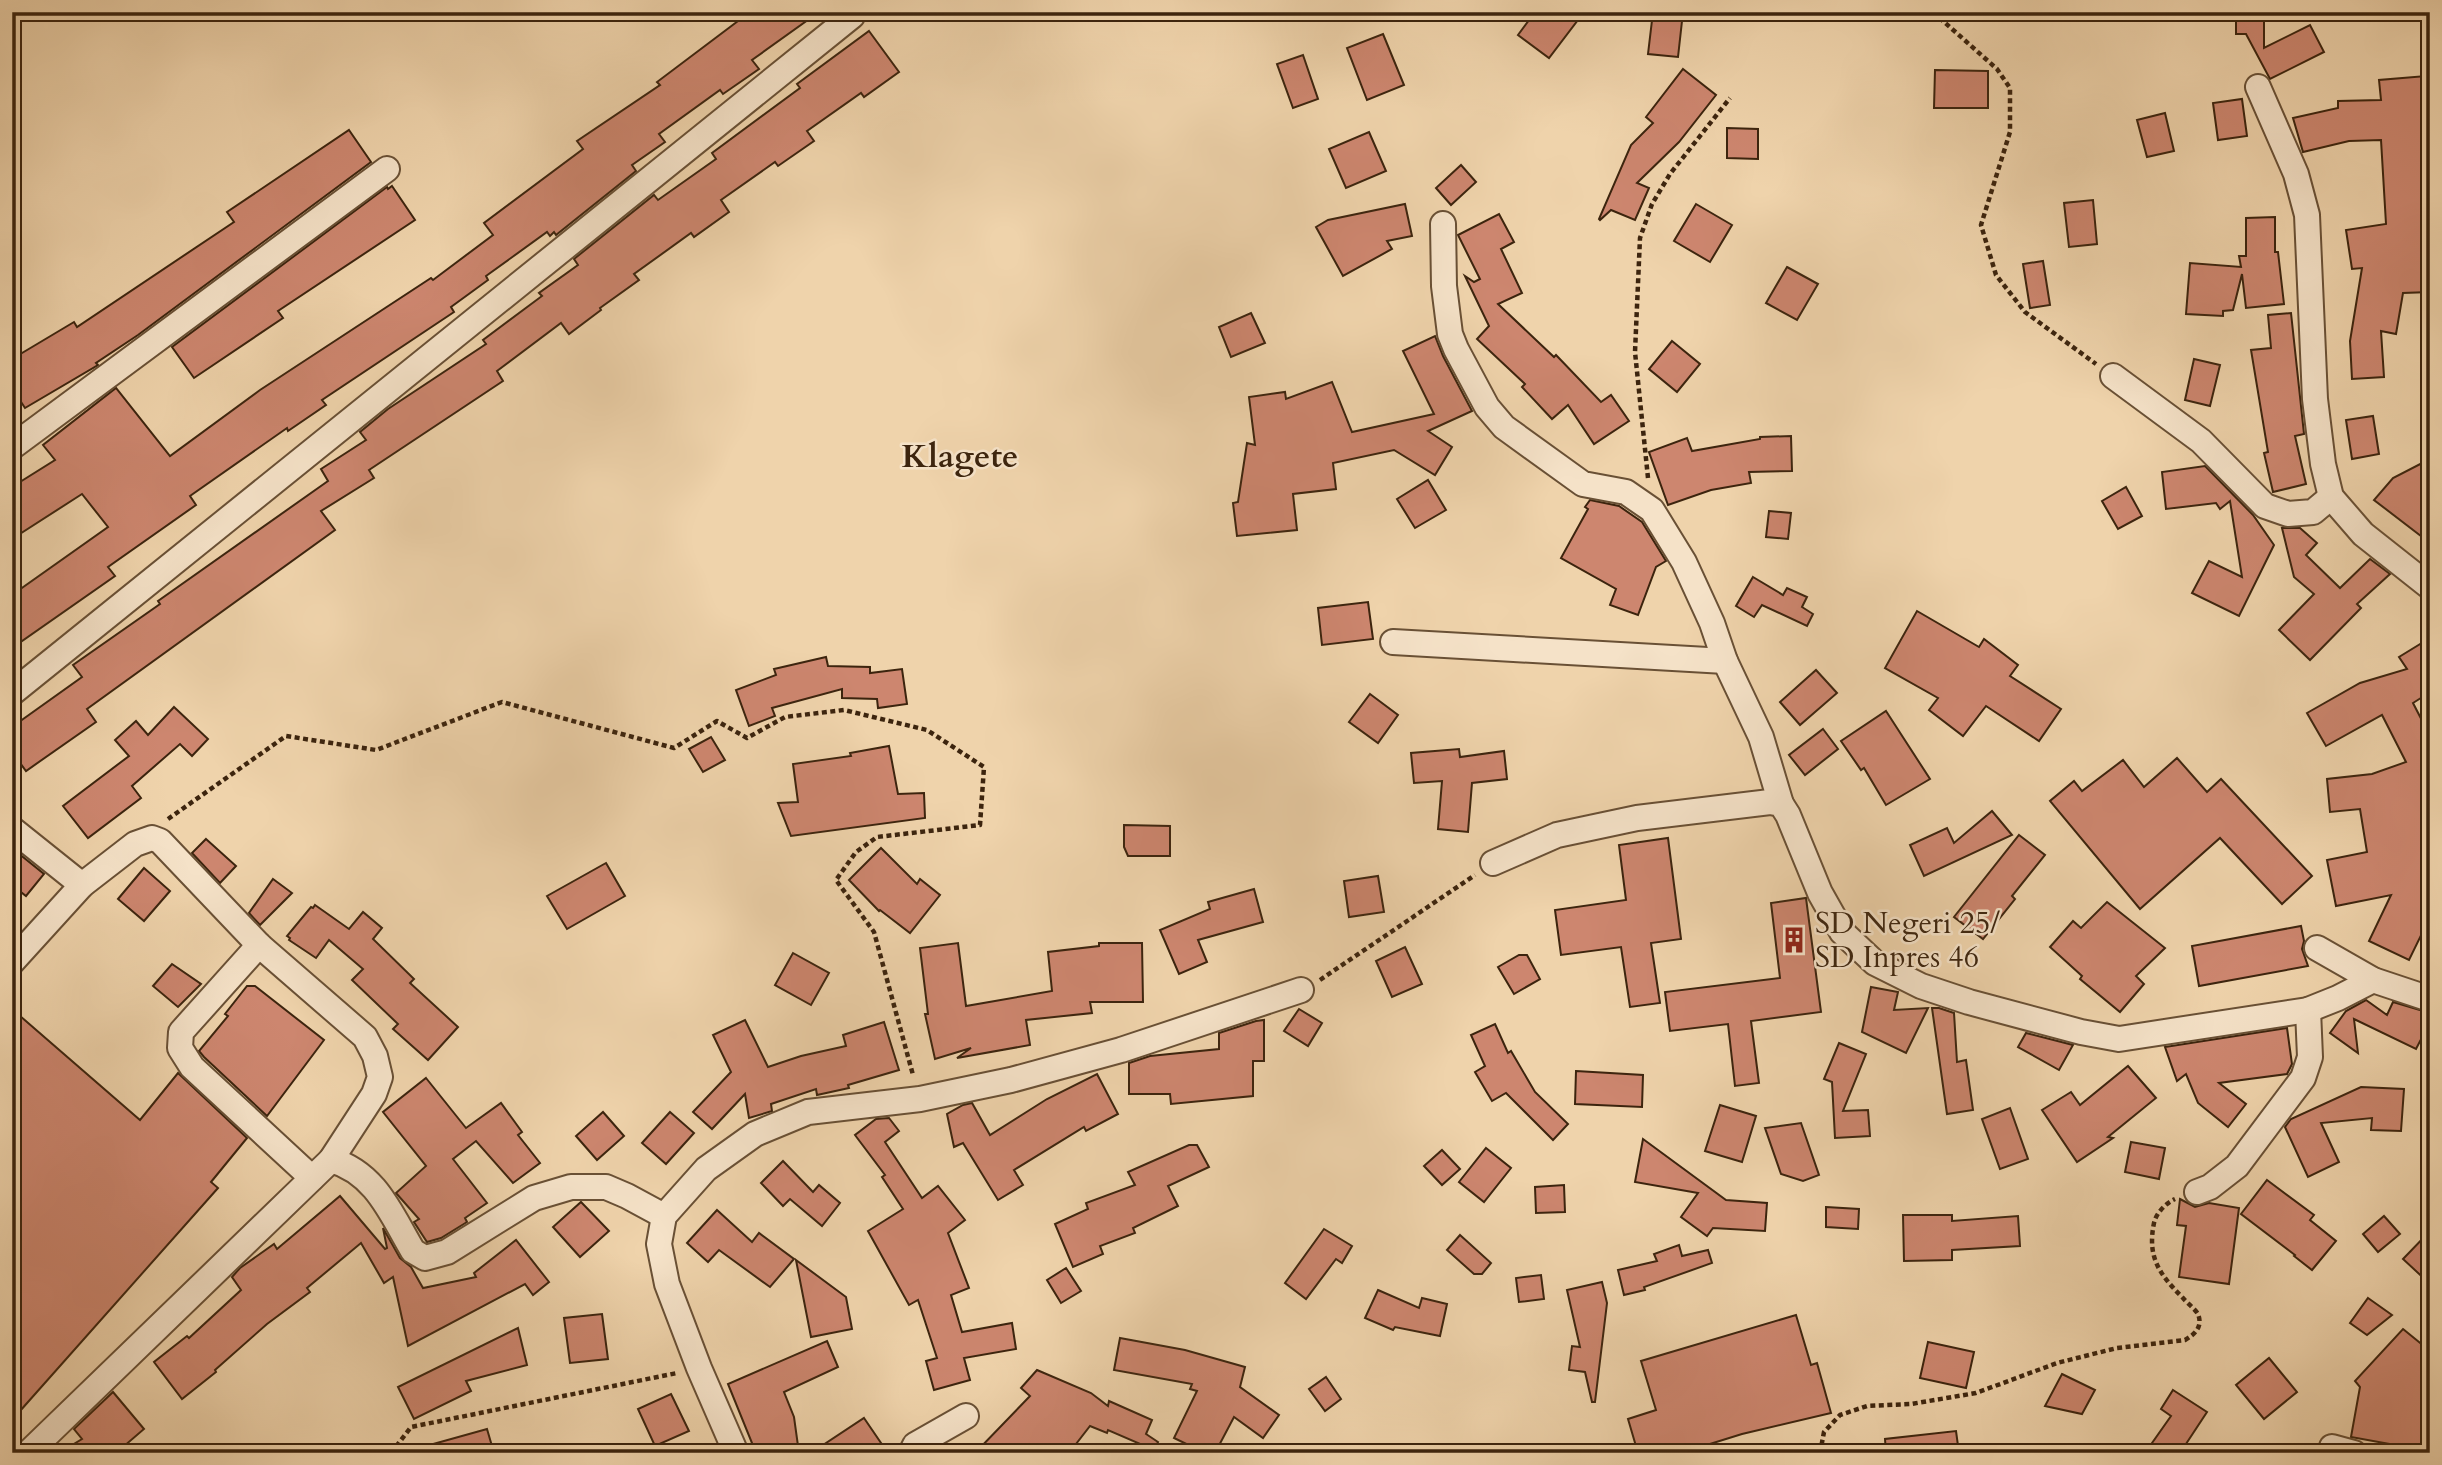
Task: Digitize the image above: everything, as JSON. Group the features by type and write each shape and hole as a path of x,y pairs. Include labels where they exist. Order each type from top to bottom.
{"street":[{"path":"12,693 852,16"},
{"path":"2258,87 2296,174 2307,215 2315,399 2323,464 2331,497 2363,534 2430,587"},
{"path":"12,447 387,169"},
{"path":"1443,224 1444,286 1450,334 1487,407 1504,427 1583,484 1626,492 1652,510 1684,562 1712,623 1725,661 1761,737 1782,804 1820,893 1842,932 1875,962 1922,986 1969,1002 2081,1032 2119,1039 2308,1010 2374,980"},
{"path":"2113,376 2201,441 2265,506 2288,514 2313,512 2331,497"},
{"path":"1393,642 1725,661"},
{"path":"1493,863 1558,835 1637,818 1770,802 1782,804"},
{"path":"12,829 82,885"},
{"path":"12,962 82,885 135,844 152,838 160,841 259,945 365,1037 376,1055 380,1077 374,1094 331,1160 28,1453"},
{"path":"259,945 181,1032 180,1048 192,1067 312,1178"},
{"path":"2317,948 2374,980 2428,993"},
{"path":"736,1453 698,1368 667,1284 660,1244 664,1216 706,1169 755,1134 808,1112 920,1099 1011,1080 1121,1051 1301,990"},
{"path":"2197,1192 2210,1187 2237,1166 2303,1077 2310,1057 2308,1010"},
{"path":"331,1160 349,1165 368,1179 413,1251 425,1258 447,1252 534,1198 571,1186 606,1187 627,1195 664,1216"},
{"path":"911,1453 915,1445 966,1416"}],"path":[{"path":"1933,12 1997,69 2010,88 2010,132 1982,225 1996,275 2025,312 2113,376"},
{"path":"1652,510 1635,352 1640,237 1652,204 1670,174 1730,98"},
{"path":"152,838 172,815 286,736 376,750 502,702 674,748 717,721 747,738 785,717 844,710 927,730 984,767 980,825 877,837 856,852 835,880 874,932 920,1099"},
{"path":"1301,990 1325,977 1493,863"},
{"path":"1820,1453 1824,1432 1840,1415 1867,1406 1912,1404 1976,1393 2057,1363 2117,1348 2185,1340 2195,1334 2199,1325 2197,1313 2169,1285 2157,1267 2150,1242 2156,1216 2170,1201 2197,1192"},
{"path":"391,1453 411,1427 698,1368"}],"building":[{"path":"750,12 819,12 752,60 759,69 723,94 720,90 659,134 665,142 632,165 636,171 556,235 554,232 550,236 547,232 486,276 488,280 451,307 454,312 322,400 326,405 288,431 287,428 190,496 196,505 108,567 115,576 12,648 12,595 108,527 82,494 12,539 12,487 55,460 43,445 116,388 170,456 260,390 431,278 433,280 493,235 484,223 583,149 577,141 660,85 657,82"},
{"path":"1535,12 1584,12 1549,58 1518,35"},
{"path":"1653,12 1683,12 1678,57 1648,54"},
{"path":"2236,12 2264,12 2264,48 2310,25 2324,52 2270,79 2246,34 2236,34"},
{"path":"869,31 899,72 864,97 861,93 807,131 814,141 778,166 775,162 721,200 729,212 694,237 691,233 634,274 639,280 600,308 601,310 569,334 561,323 497,371 503,381 369,470 374,478 321,511 335,530 87,709 96,722 26,771 12,752 12,727 82,677 73,665 160,604 158,601 328,481 321,469 366,440 360,432 388,409 486,344 483,340 542,296 539,293 578,265 574,259 654,195 658,200 716,159 712,153 800,88 797,84"},
{"path":"1383,34 1404,85 1367,100 1347,48"},
{"path":"1303,55 1318,99 1293,108 1277,64"},
{"path":"1683,69 1716,95 1679,142 1637,183 1649,188 1635,220 1611,210 1600,220 1631,145 1653,123 1646,117"},
{"path":"1935,70 1988,71 1988,108 1934,108"},
{"path":"2426,76 2430,119 2430,292 2403,293 2396,334 2381,331 2384,377 2352,379 2350,341 2362,268 2352,269 2346,230 2386,224 2381,140 2349,141 2303,152 2293,118 2338,108 2338,101 2381,100 2379,80"},
{"path":"2242,99 2247,136 2218,140 2213,103"},
{"path":"2165,113 2174,151 2147,157 2137,120"},
{"path":"1727,128 1758,129 1758,159 1727,158"},
{"path":"349,130 371,162 138,335 96,363 98,365 25,408 12,388 12,359 74,322 77,327 234,222 227,212"},
{"path":"1369,132 1386,171 1346,188 1329,149"},
{"path":"1461,165 1476,182 1451,205 1436,188"},
{"path":"392,186 415,220 278,311 283,318 194,378 172,347 387,187 388,189"},
{"path":"2093,200 2097,244 2069,247 2064,203"},
{"path":"1405,204 1412,236 1387,241 1392,249 1343,276 1316,227 1328,220"},
{"path":"1696,204 1732,225 1710,262 1674,241"},
{"path":"1499,214 1514,242 1501,249 1522,293 1498,304 1554,357 1556,355 1601,402 1611,395 1629,421 1594,444 1568,405 1552,419 1522,387 1525,384 1477,339 1489,326 1465,276 1474,282 1480,279 1458,235"},
{"path":"2275,217 2275,252 2278,252 2284,304 2246,308 2242,274 2233,310 2223,311 2223,316 2186,314 2190,263 2241,267 2239,256 2246,256 2246,218"},
{"path":"2043,261 2050,305 2030,308 2023,264"},
{"path":"1787,267 1818,284 1797,320 1766,303"},
{"path":"1251,313 1265,343 1231,357 1219,327"},
{"path":"2291,313 2304,434 2295,436 2306,484 2273,492 2264,453 2268,452 2251,350 2271,348 2268,315"},
{"path":"1435,336 1472,411 1428,431 1452,447 1435,475 1394,450 1333,463 1336,489 1293,494 1297,530 1237,536 1233,503 1238,502 1247,443 1255,445 1249,397 1285,392 1286,399 1332,382 1352,432 1434,414 1403,351"},
{"path":"1672,341 1700,364 1677,392 1649,369"},
{"path":"2194,359 2220,365 2210,406 2185,400"},
{"path":"2373,416 2379,454 2352,459 2346,420"},
{"path":"1791,436 1792,471 1749,472 1751,483 1711,490 1668,505 1649,452 1687,438 1692,451 1760,437"},
{"path":"2430,459 2430,543 2374,500 2393,478"},
{"path":"2205,466 2253,515 2274,545 2239,616 2192,593 2209,561 2242,577 2230,501 2220,509 2216,503 2166,509 2162,472"},
{"path":"1428,480 1446,510 1415,528 1397,499"},
{"path":"2126,487 2142,516 2118,529 2102,501"},
{"path":"1590,500 1619,506 1642,522 1666,561 1656,567 1638,615 1610,605 1616,589 1561,558 1588,509 1585,507"},
{"path":"1769,511 1791,513 1788,539 1766,537"},
{"path":"2282,528 2300,528 2317,543 2306,555 2340,588 2370,559 2390,574 2357,604 2361,608 2310,660 2279,630 2314,594 2294,577"},
{"path":"1753,577 1783,595 1787,588 1807,597 1802,607 1813,614 1807,626 1762,605 1754,617 1736,606"},
{"path":"1368,602 1373,639 1322,645 1318,608"},
{"path":"1917,611 1979,647 1984,639 2018,665 2010,676 2061,709 2039,741 1986,706 1963,736 1929,710 1938,698 1885,668"},
{"path":"2430,638 2430,705 2424,696 2413,703 2430,736 2430,743 2422,746 2430,767 2430,813 2425,815 2430,841 2430,917 2409,960 2369,941 2391,895 2336,906 2327,860 2367,852 2360,809 2330,812 2327,779 2372,774 2406,762 2382,715 2326,746 2307,713 2360,683 2407,669 2399,657"},
{"path":"826,657 828,666 870,667 870,673 902,669 907,704 878,708 877,699 842,698 842,689 772,708 775,716 749,726 736,690 776,675 774,669"},
{"path":"1816,670 1837,693 1800,725 1780,702"},
{"path":"1370,694 1398,715 1378,743 1349,722"},
{"path":"174,707 208,739 192,756 180,744 132,786 141,798 88,838 63,806 129,756 115,740 136,721 148,735"},
{"path":"1886,711 1930,779 1886,805 1864,768 1861,770 1841,741"},
{"path":"1823,729 1838,749 1805,775 1789,755"},
{"path":"711,737 725,760 703,772 689,749"},
{"path":"889,746 898,794 924,793 925,818 791,836 778,803 798,802 793,764 851,756 850,753"},
{"path":"1459,749 1460,757 1504,751 1507,779 1472,783 1468,832 1438,829 1442,781 1414,783 1411,753"},
{"path":"2177,758 2207,792 2221,779 2312,876 2282,904 2220,838 2140,909 2050,801 2074,781 2082,791 2123,760 2144,787"},
{"path":"1992,811 2012,835 1924,876 1910,845 1947,828 1954,843"},
{"path":"1124,825 1170,826 1170,856 1128,856 1124,847"},
{"path":"2019,835 2045,855 2012,896 2015,899 1983,939 1954,917"},
{"path":"1668,838 1681,939 1651,943 1660,1003 1630,1007 1621,947 1561,955 1555,910 1626,900 1619,845"},
{"path":"206,839 236,866 220,883 192,853"},
{"path":"881,848 917,884 920,879 940,895 910,933 879,911 849,880"},
{"path":"18,853 44,874 26,896 12,885 12,860"},
{"path":"606,863 625,896 567,929 547,896"},
{"path":"144,868 170,891 144,921 118,899"},
{"path":"1378,876 1384,912 1349,917 1344,881"},
{"path":"273,879 292,893 260,925 249,913"},
{"path":"1254,889 1263,922 1198,940 1207,962 1179,974 1160,930 1210,909 1208,902"},
{"name":"SD Negeri 25/ SD Inpres 46","path":"1806,898 1821,1012 1751,1021 1759,1083 1735,1086 1728,1024 1670,1031 1665,992 1780,978 1771,903"},
{"path":"2107,902 2165,948 2136,976 2144,984 2120,1012 2080,979 2082,976 2050,947 2073,921 2081,928"},
{"path":"315,905 349,929 363,912 382,928 373,939 414,979 410,983 458,1027 428,1060 393,1029 398,1024 352,980 363,969 329,940 316,958 289,940 287,936"},
{"path":"2301,926 2304,941 2302,949 2308,966 2199,986 2192,946"},
{"path":"958,943 966,1006 1052,991 1048,952 1099,946 1099,943 1142,943 1143,1002 1090,1002 1092,1013 1026,1020 1030,1045 957,1058 971,1048 935,1059 925,1014 928,1014 920,948"},
{"path":"1405,947 1422,984 1392,997 1376,961"},
{"path":"793,953 829,973 811,1005 775,985"},
{"path":"1519,955 1527,955 1540,979 1514,994 1498,967"},
{"path":"172,964 201,984 178,1007 153,986"},
{"path":"247,986 255,986 324,1040 267,1116 199,1051 228,1016 225,1014"},
{"path":"1871,987 1898,992 1894,1010 1928,1008 1906,1053 1862,1032"},
{"path":"2366,1000 2387,1015 2393,1002 2430,1013 2430,1022 2416,1049 2354,1019 2358,1053 2330,1033 2346,1011"},
{"path":"1932,1008 1954,1013 1957,1062 1966,1060 1973,1110 1947,1114"},
{"path":"12,1009 140,1120 178,1073 247,1138 211,1182 218,1188 12,1420"},
{"path":"1299,1009 1322,1023 1308,1046 1284,1031"},
{"path":"745,1020 768,1067 846,1046 843,1035 884,1022 899,1070 848,1085 849,1088 817,1095 816,1089 771,1104 772,1111 749,1118 745,1094 712,1129 693,1112 731,1072 713,1035"},
{"path":"1264,1020 1264,1061 1253,1061 1253,1096 1171,1104 1170,1094 1129,1094 1129,1063 1150,1056 1219,1049 1219,1033"},
{"path":"1495,1024 1508,1053 1511,1051 1535,1092 1568,1124 1553,1140 1506,1093 1492,1101 1475,1072 1485,1066 1471,1035"},
{"path":"2287,1028 2292,1064 2287,1074 2219,1083 2246,1104 2228,1127 2198,1103 2186,1074 2177,1081 2165,1047"},
{"path":"2026,1033 2073,1045 2059,1070 2018,1047"},
{"path":"1839,1043 1866,1054 1843,1111 1868,1110 1870,1136 1835,1138 1832,1082 1824,1079"},
{"path":"2128,1066 2156,1098 2108,1137 2113,1138 2077,1162 2042,1110 2071,1092 2080,1105"},
{"path":"1576,1071 1643,1075 1642,1107 1575,1104"},
{"path":"1097,1074 1118,1114 1086,1131 1084,1127 1014,1170 1023,1185 998,1200 963,1143 954,1147 947,1114 963,1105 972,1103 990,1135 1047,1099"},
{"path":"426,1078 466,1128 501,1103 522,1132 518,1135 540,1163 513,1183 476,1141 453,1159 487,1203 465,1218 467,1222 441,1238 427,1242 414,1222 419,1219 396,1193 426,1166 383,1112"},
{"path":"2361,1087 2404,1089 2401,1131 2371,1130 2372,1118 2321,1123 2339,1162 2308,1177 2285,1127 2291,1119"},
{"path":"1720,1105 1756,1116 1742,1162 1705,1151"},
{"path":"2010,1108 2028,1159 2000,1169 1982,1119"},
{"path":"603,1112 624,1136 597,1160 576,1136"},
{"path":"670,1112 694,1133 666,1164 642,1143"},
{"path":"889,1118 899,1131 885,1142 922,1198 938,1186 965,1220 948,1233 969,1288 951,1295 962,1332 1012,1323 1016,1349 964,1358 970,1380 934,1390 926,1361 937,1358 918,1300 909,1305 868,1231 903,1209 882,1177 885,1175 855,1135 876,1119"},
{"path":"1801,1123 1819,1175 1803,1181 1781,1174 1765,1128"},
{"path":"1643,1139 1726,1200 1767,1203 1765,1231 1713,1228 1707,1236 1681,1217 1698,1193 1635,1182"},
{"path":"2131,1142 2165,1148 2159,1179 2125,1172"},
{"path":"1189,1145 1197,1145 1209,1167 1168,1186 1178,1206 1133,1228 1135,1233 1100,1246 1103,1254 1073,1267 1055,1224 1088,1209 1086,1203 1135,1185 1128,1172"},
{"path":"1486,1148 1511,1168 1484,1202 1459,1182"},
{"path":"1442,1150 1460,1169 1442,1185 1424,1166"},
{"path":"783,1161 813,1192 819,1185 840,1203 822,1226 790,1199 783,1206 761,1183"},
{"path":"2267,1180 2314,1215 2310,1220 2336,1241 2312,1270 2241,1214"},
{"path":"1564,1185 1565,1212 1536,1213 1535,1187"},
{"path":"340,1196 385,1249 383,1228 400,1258 411,1267 423,1288 476,1277 474,1273 516,1240 549,1282 533,1295 525,1284 408,1346 393,1277 384,1283 361,1243 307,1288 310,1292 267,1324 215,1370 216,1372 182,1399 154,1362 187,1336 189,1338 241,1290 232,1277 240,1268 274,1244 277,1249"},
{"path":"2180,1199 2195,1207 2209,1203 2239,1208 2229,1284 2179,1277 2186,1226 2177,1225"},
{"path":"581,1202 609,1231 580,1257 553,1227"},
{"path":"1826,1207 1859,1209 1858,1229 1826,1227"},
{"path":"717,1210 752,1242 759,1233 794,1259 770,1287 719,1250 708,1262 687,1243"},
{"path":"1903,1215 1952,1215 1952,1221 2018,1216 2020,1246 1952,1250 1952,1260 1904,1261"},
{"path":"2384,1216 2400,1234 2378,1252 2363,1234"},
{"path":"1324,1229 1352,1246 1342,1263 1336,1259 1306,1299 1285,1283"},
{"path":"2430,1231 2430,1284 2403,1259"},
{"path":"1460,1235 1491,1263 1482,1274 1474,1274 1447,1250"},
{"path":"1679,1245 1682,1256 1708,1250 1712,1263 1644,1287 1645,1290 1624,1295 1618,1270 1657,1261 1654,1254"},
{"path":"796,1260 846,1297 852,1329 811,1337"},
{"path":"1066,1268 1081,1291 1061,1303 1047,1280"},
{"path":"1541,1275 1544,1299 1519,1302 1516,1278"},
{"path":"1602,1282 1607,1303 1595,1402 1592,1402 1585,1372 1569,1370 1572,1346 1580,1347 1567,1290"},
{"path":"1378,1290 1419,1308 1422,1298 1447,1304 1440,1336 1395,1327 1393,1330 1365,1318"},
{"path":"2368,1298 2392,1315 2367,1335 2350,1323"},
{"path":"602,1314 608,1359 570,1363 564,1318"},
{"path":"1796,1315 1811,1365 1817,1363 1831,1413 1742,1434 1681,1453 1638,1453 1628,1419 1656,1410 1641,1361"},
{"path":"518,1328 527,1365 466,1381 471,1391 414,1419 398,1387"},
{"path":"2403,1329 2430,1351 2430,1453 2411,1453 2395,1445 2351,1437 2360,1387 2355,1381"},
{"path":"1120,1338 1185,1350 1245,1367 1240,1387 1279,1415 1263,1438 1234,1417 1215,1453 1205,1453 1174,1438 1197,1391 1190,1389 1192,1384 1114,1370"},
{"path":"827,1341 838,1367 784,1392 794,1417 799,1453 753,1453 752,1443 728,1384"},
{"path":"1928,1342 1974,1352 1966,1388 1920,1378"},
{"path":"2269,1358 2297,1392 2264,1419 2236,1385"},
{"path":"1037,1370 1091,1393 1108,1406 1109,1401 1152,1420 1146,1434 1158,1442 1154,1450 1108,1430 1107,1433 1090,1426 1069,1453 975,1453 1030,1396 1021,1388"},
{"path":"2062,1374 2095,1390 2082,1414 2045,1406"},
{"path":"1326,1377 1341,1399 1325,1411 1309,1389"},
{"path":"2173,1390 2207,1412 2180,1453 2145,1453 2171,1416 2161,1409"},
{"path":"113,1392 144,1429 116,1453 59,1453 82,1439 74,1429"},
{"path":"671,1394 689,1431 655,1446 638,1409"},
{"path":"864,1418 881,1443 866,1453 811,1453"},
{"path":"487,1429 494,1453 427,1453 426,1446"},
{"path":"1956,1431 1959,1453 1886,1453 1885,1439"}],"place":[{"name":"SD Negeri 25/ SD Inpres 46","path":"1794,940"}],"district":[{"name":"Klagete","path":"960,456"}]}
